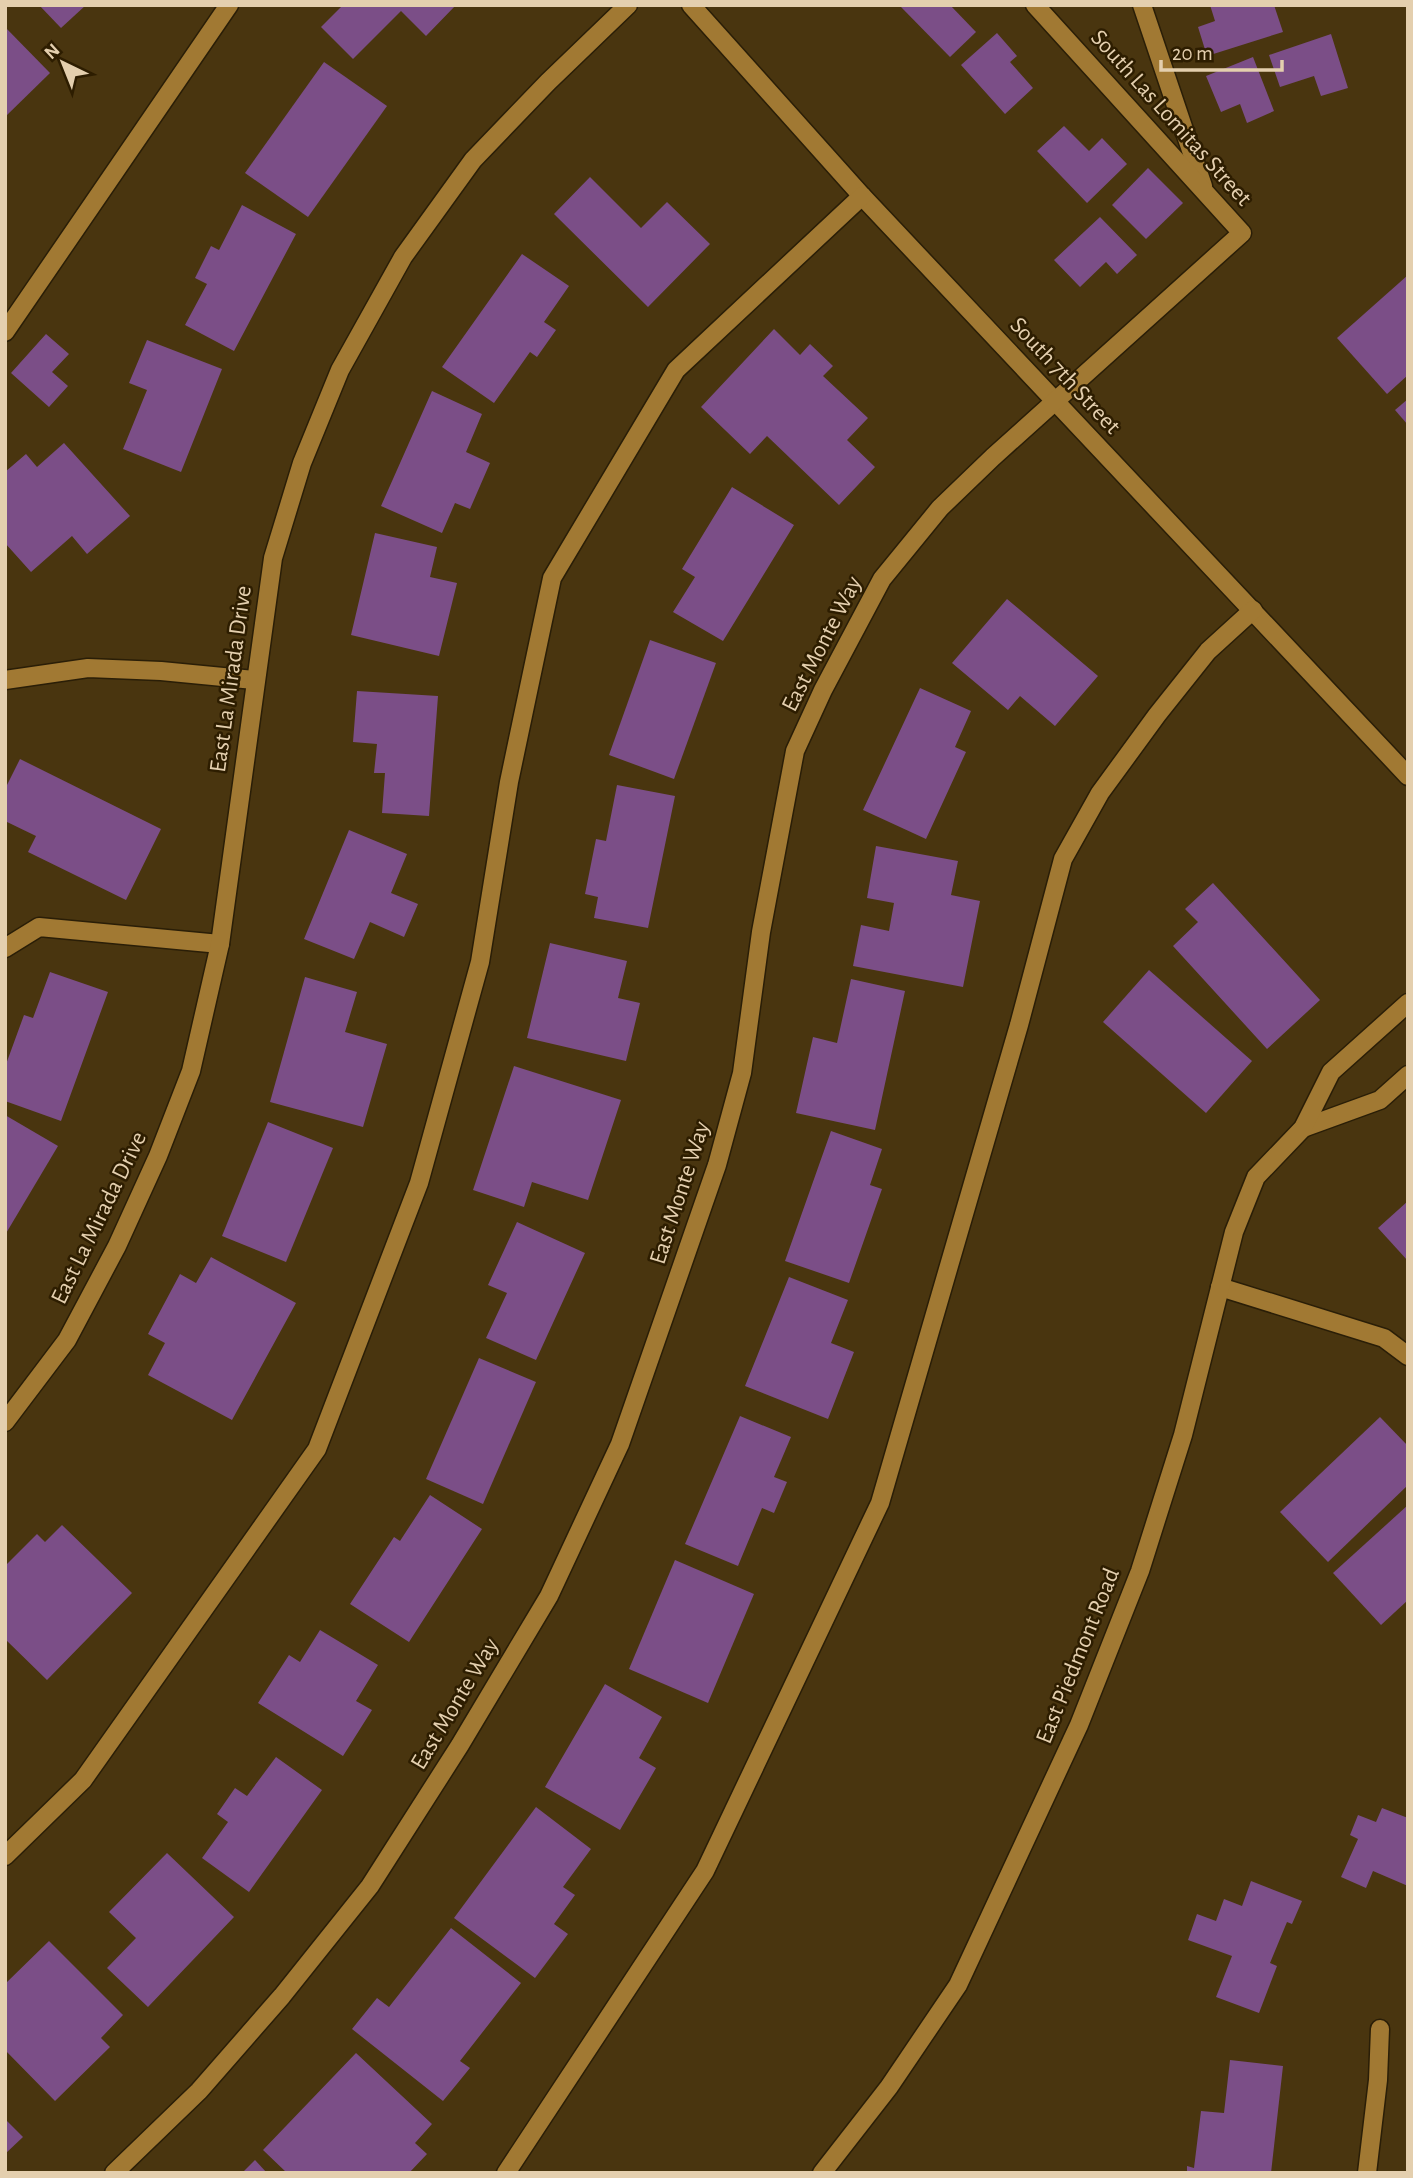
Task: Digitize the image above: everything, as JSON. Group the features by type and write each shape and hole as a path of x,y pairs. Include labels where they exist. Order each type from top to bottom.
{"street":[{"path":"5,332 229,5"},
{"name":"East La Mirada Drive","path":"5,1422 67,1340 117,1246 158,1156 191,1071 220,944 272,558 302,463 340,370 403,257 473,160 548,82 628,5"},
{"name":"South 7th Street","path":"691,5 862,196 1408,776"},
{"name":"South Las Lomitas Street","path":"1035,5 1242,233"},
{"path":"1142,5 1205,193"},
{"path":"5,1856 83,1780 317,1450 419,1183 480,962 509,782 552,578 676,370 862,196"},
{"name":"East Monte Way","path":"114,2173 199,2091 282,1996 370,1886 460,1745 549,1596 620,1444 717,1165 742,1073 761,932 795,751 823,690 882,579 940,508 993,457 1242,233"},
{"path":"506,2173 705,1871 880,1503 1019,1025 1063,859 1100,793 1157,715 1208,651 1253,610"},
{"path":"5,680 88,668 161,671 254,680"},
{"path":"5,948 39,927 220,944"},
{"name":"East Piedmont Road","path":"822,2173 889,2087 958,1985 1079,1725 1152,1534 1183,1435 1234,1232 1256,1177 1304,1128 1331,1072 1408,1003"},
{"name":"East Piedmont Road","path":"1304,1128 1380,1100 1408,1075"},
{"path":"1220,1287 1384,1338 1408,1356"},
{"path":"1367,2173 1378,2080 1380,2029"}],"building":[{"path":"39,5 86,5 61,28"},
{"path":"343,5 456,5 426,36 401,11 353,59 321,27"},
{"path":"950,5 976,32 950,57 901,7"},
{"path":"1210,5 1274,5 1283,32 1207,56 1198,27 1215,21"},
{"path":"5,27 50,73 5,117"},
{"path":"997,33 1017,56 1010,62 1033,88 1005,114 961,65"},
{"path":"1331,34 1348,88 1321,96 1314,76 1280,87 1269,55"},
{"path":"1253,57 1274,111 1247,123 1240,104 1221,112 1206,76"},
{"path":"324,62 387,106 308,217 245,173"},
{"path":"1064,126 1089,151 1102,138 1127,164 1087,203 1037,151"},
{"path":"1148,168 1183,203 1146,239 1112,205"},
{"path":"590,177 641,228 667,202 710,244 648,307 554,214"},
{"path":"242,205 296,234 234,351 185,325 207,284 195,278 211,246 219,250"},
{"path":"1100,217 1137,255 1117,274 1106,262 1080,287 1054,260"},
{"path":"522,254 569,286 544,322 556,330 537,357 530,352 494,403 442,367"},
{"path":"1408,275 1408,375 1387,394 1337,338"},
{"path":"774,329 800,355 810,344 833,366 823,376 868,418 847,440 875,467 839,505 767,436 750,454 701,407"},
{"path":"46,334 69,354 52,372 68,386 49,407 11,373"},
{"path":"147,340 222,369 181,472 123,449 147,390 129,383"},
{"path":"432,391 482,414 466,452 490,463 470,509 455,503 442,533 381,506"},
{"path":"1408,399 1408,425 1395,410"},
{"path":"64,443 130,516 87,554 72,536 31,572 5,543 5,472 26,454 37,467"},
{"path":"732,487 794,525 723,641 673,612 695,577 682,569"},
{"path":"375,533 437,547 430,577 457,583 439,656 351,635"},
{"path":"1007,599 1098,676 1055,726 1020,696 1008,710 952,663"},
{"path":"650,640 716,663 674,779 609,755"},
{"path":"920,688 971,711 955,747 966,752 926,839 863,810"},
{"path":"357,691 438,696 429,816 382,813 385,773 374,773 377,744 353,742"},
{"path":"20,759 161,829 126,900 28,852 36,836 5,821 5,789"},
{"path":"617,785 675,796 648,928 594,918 598,897 585,894 596,839 606,841"},
{"path":"349,830 407,854 391,893 418,904 404,937 370,922 354,959 304,939"},
{"path":"876,846 958,861 951,895 980,901 963,987 853,966 861,925 889,931 894,903 867,898"},
{"path":"1213,883 1320,1000 1267,1049 1173,946 1198,922 1185,909"},
{"path":"550,943 627,961 618,998 640,1003 626,1061 527,1038"},
{"path":"1149,970 1252,1061 1206,1113 1103,1022"},
{"path":"50,972 108,992 61,1121 5,1101 5,1067 24,1015 33,1018"},
{"path":"305,977 357,992 345,1032 387,1044 363,1127 270,1102"},
{"path":"851,979 905,991 875,1130 796,1113 813,1037 837,1043"},
{"path":"514,1066 621,1100 588,1200 532,1182 524,1207 473,1190"},
{"path":"5,1115 58,1146 5,1235"},
{"path":"268,1122 333,1148 286,1262 222,1236"},
{"path":"831,1131 882,1149 870,1185 882,1189 849,1283 785,1261"},
{"path":"1408,1201 1408,1261 1378,1228"},
{"path":"517,1222 585,1253 536,1360 486,1338 507,1293 488,1285"},
{"path":"211,1257 296,1303 232,1420 148,1375 165,1343 148,1334 180,1274 196,1283"},
{"path":"789,1277 848,1300 831,1343 854,1352 828,1419 745,1386"},
{"path":"479,1358 536,1382 483,1504 426,1479"},
{"path":"740,1416 791,1437 774,1477 787,1482 774,1513 762,1508 738,1566 685,1544"},
{"path":"1380,1417 1408,1446 1408,1485 1328,1562 1280,1512"},
{"path":"430,1495 482,1529 409,1642 350,1604 394,1537 400,1541"},
{"path":"1408,1505 1408,1600 1381,1625 1333,1573"},
{"path":"62,1525 132,1593 47,1680 5,1639 5,1566 37,1534 45,1542"},
{"path":"675,1560 754,1594 708,1703 629,1669"},
{"path":"320,1630 378,1665 356,1701 372,1710 343,1756 258,1703 289,1655 300,1662"},
{"path":"605,1684 662,1717 639,1758 656,1768 620,1830 545,1787"},
{"path":"276,1757 322,1790 249,1892 202,1858 228,1822 217,1814 235,1788 247,1796"},
{"path":"536,1807 591,1849 563,1887 575,1895 554,1924 568,1934 535,1978 454,1918"},
{"path":"1382,1808 1408,1818 1408,1886 1373,1871 1366,1888 1341,1877 1358,1839 1350,1835 1358,1815 1376,1822"},
{"path":"167,1853 234,1917 148,2007 107,1968 136,1938 109,1912"},
{"path":"1251,1881 1302,1901 1292,1924 1287,1922 1270,1963 1277,1966 1259,2013 1216,1997 1232,1956 1188,1940 1197,1914 1216,1921 1224,1899 1242,1906"},
{"path":"451,1928 521,1983 460,2061 470,2068 443,2101 352,2029 377,1998 389,2007"},
{"path":"49,1941 123,2015 101,2038 110,2047 55,2101 5,2050 5,1984"},
{"path":"356,2053 432,2124 415,2143 427,2154 409,2173 287,2173 263,2150"},
{"path":"1230,2060 1283,2066 1271,2173 1187,2173 1187,2166 1194,2168 1201,2111 1224,2113"},
{"path":"5,2119 23,2137 5,2154"},
{"path":"255,2160 267,2173 242,2173"}]}
